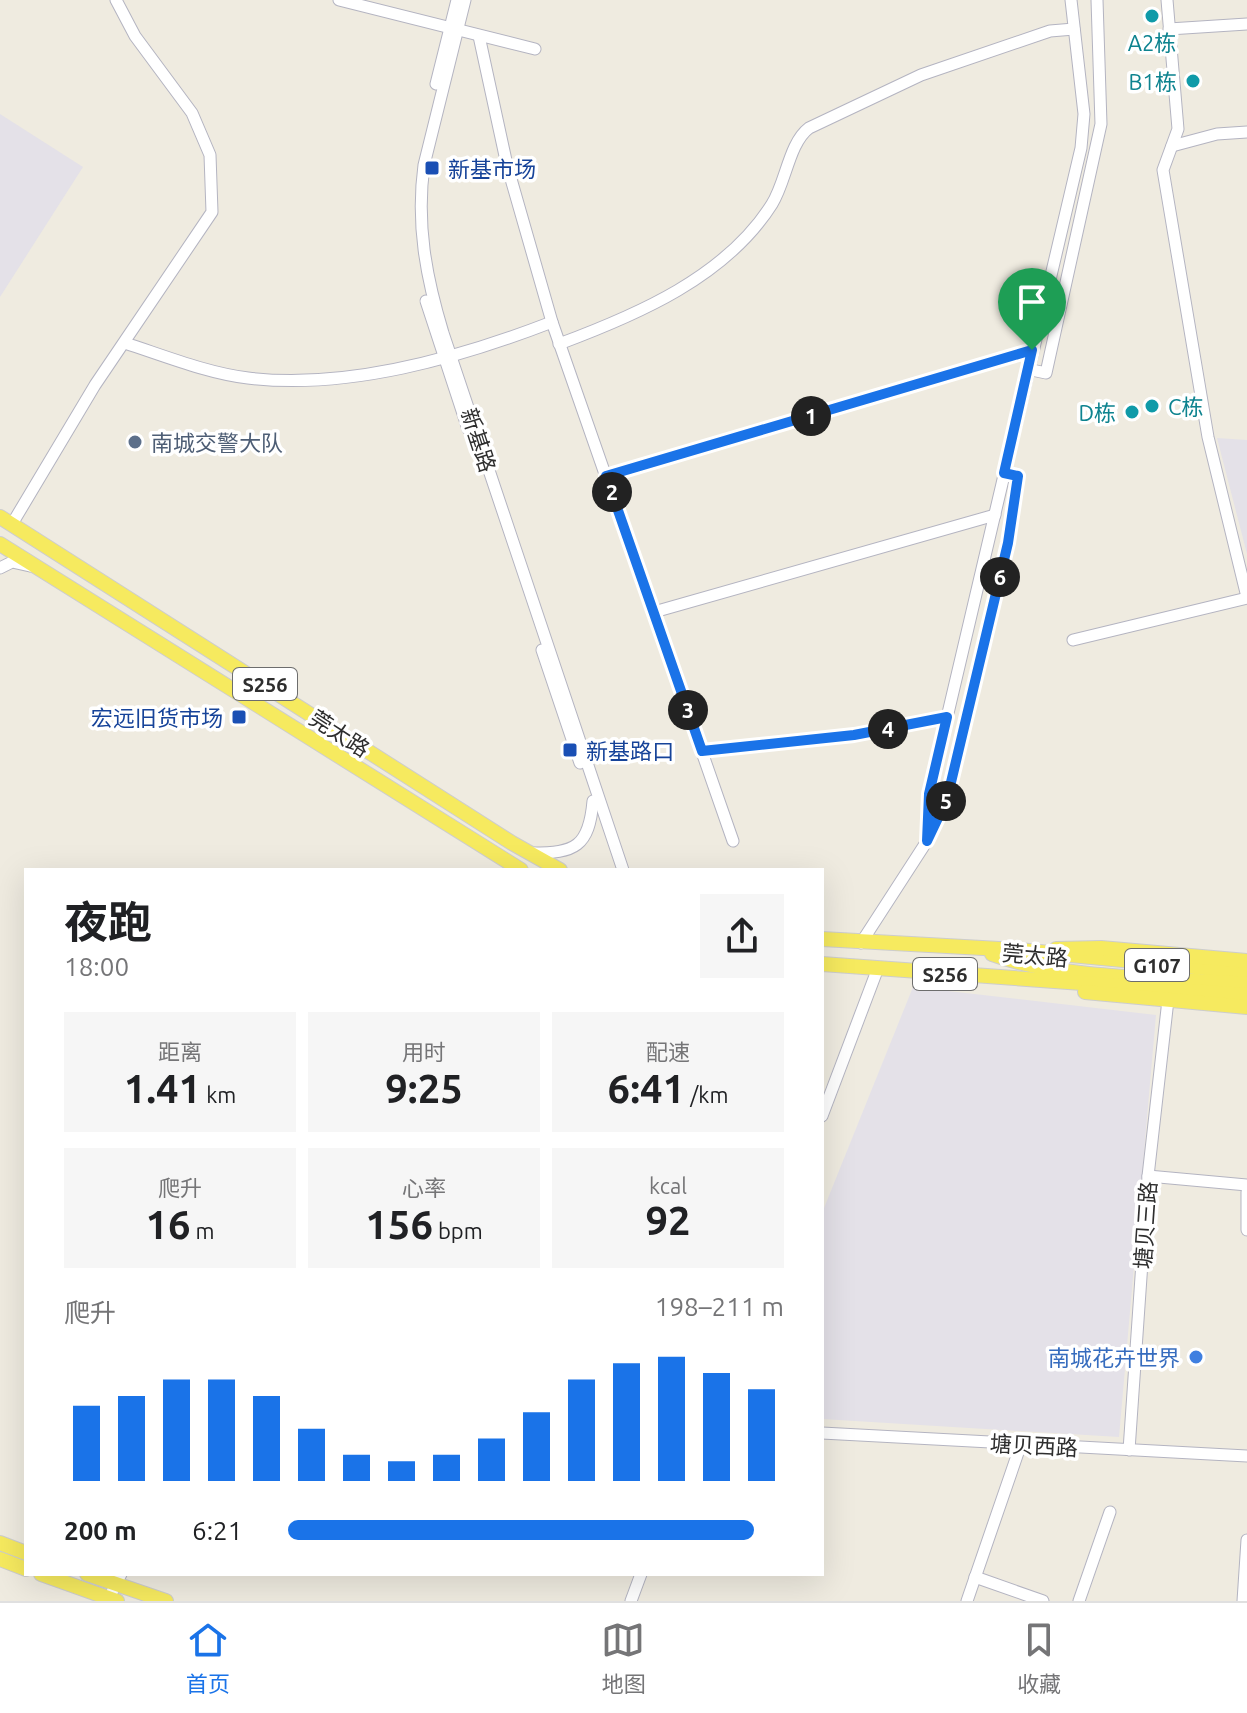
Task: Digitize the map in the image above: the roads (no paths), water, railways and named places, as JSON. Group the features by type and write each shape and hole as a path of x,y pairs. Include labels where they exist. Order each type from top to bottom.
{"main road":[{"name":"莞太路","path":"6,521 556,868"},
{"name":"莞太路","path":"0,544 518,868"},
{"name":"莞太路","path":"824,939 984,951 1019,950 1068,958 1247,972"},
{"path":"1019,950 1101,948 1247,961"},
{"path":"984,951 1016,963 1052,969 1247,984"},
{"name":"莞太路","path":"824,964 1017,981 1247,995"},
{"path":"981,977 1052,969"},
{"path":"1017,981 1064,991 1247,1007"},
{"path":"0,1543 24,1552"},
{"path":"0,1559 24,1568"},
{"path":"47,1576 109,1598"},
{"path":"113,1578 166,1601"}],"street":[{"path":"6,521 212,212 210,155 192,113 135,36 116,0"},
{"path":"339,0 535,49"},
{"name":"新基路","path":"453,30 457,0"},
{"name":"新基路","path":"465,0 453,30 421,142 414,189 418,267 614,868"},
{"path":"927,841 929,794 1081,148 1084,114 1071,0"},
{"path":"1027,369 1046,373 1101,124 1097,0"},
{"path":"1073,640 1247,598 1208,437 1163,170 1178,129 1167,0"},
{"path":"1169,29 1247,24"},
{"path":"559,344 602,328 712,269 770,207 785,181 801,134 809,128 921,75 1050,31 1074,29"},
{"path":"479,36 507,165 552,322 733,841"},
{"path":"1172,146 1217,134 1247,132"},
{"path":"125,343 245,378 293,382 345,376 447,356 552,322"},
{"path":"606,476 1032,350"},
{"name":"新基路","path":"447,356 622,868"},
{"path":"861,943 927,841 947,799 1008,543 1018,476 1004,473"},
{"path":"654,612 995,515"},
{"path":"0,568 12,562 36,568"},
{"path":"702,751 854,735 947,717"},
{"path":"529,853 555,854 578,845 588,827 593,801"},
{"path":"616,850 628,868"},
{"path":"824,1111 878,968"},
{"name":"塘贝三路","path":"1129,1450 1148,1176 1168,1000"},
{"path":"1148,1176 1247,1185"},
{"path":"1247,1192 1247,1230"},
{"name":"塘贝西路","path":"824,1433 1247,1456"},
{"path":"967,1601 1021,1444"},
{"path":"1079,1601 1110,1512"},
{"path":"1243,1601 1247,1540"},
{"path":"631,1601 640,1576"},
{"path":"975,1577 1043,1601"},
{"path":"109,1598 113,1578"}],"place":[{"name":"A2栋","path":"1152,16"},
{"name":"B1栋","path":"1193,81"},
{"name":"新基市场","path":"432,168"},
{"name":"C栋","path":"1152,406"},
{"name":"D栋","path":"1132,412"},
{"name":"南城交警大队","path":"135,442"},
{"name":"宏远旧货市场","path":"239,717"},
{"name":"新基路口","path":"570,750"},
{"name":"南城花卉世界","path":"1196,1357"}]}
